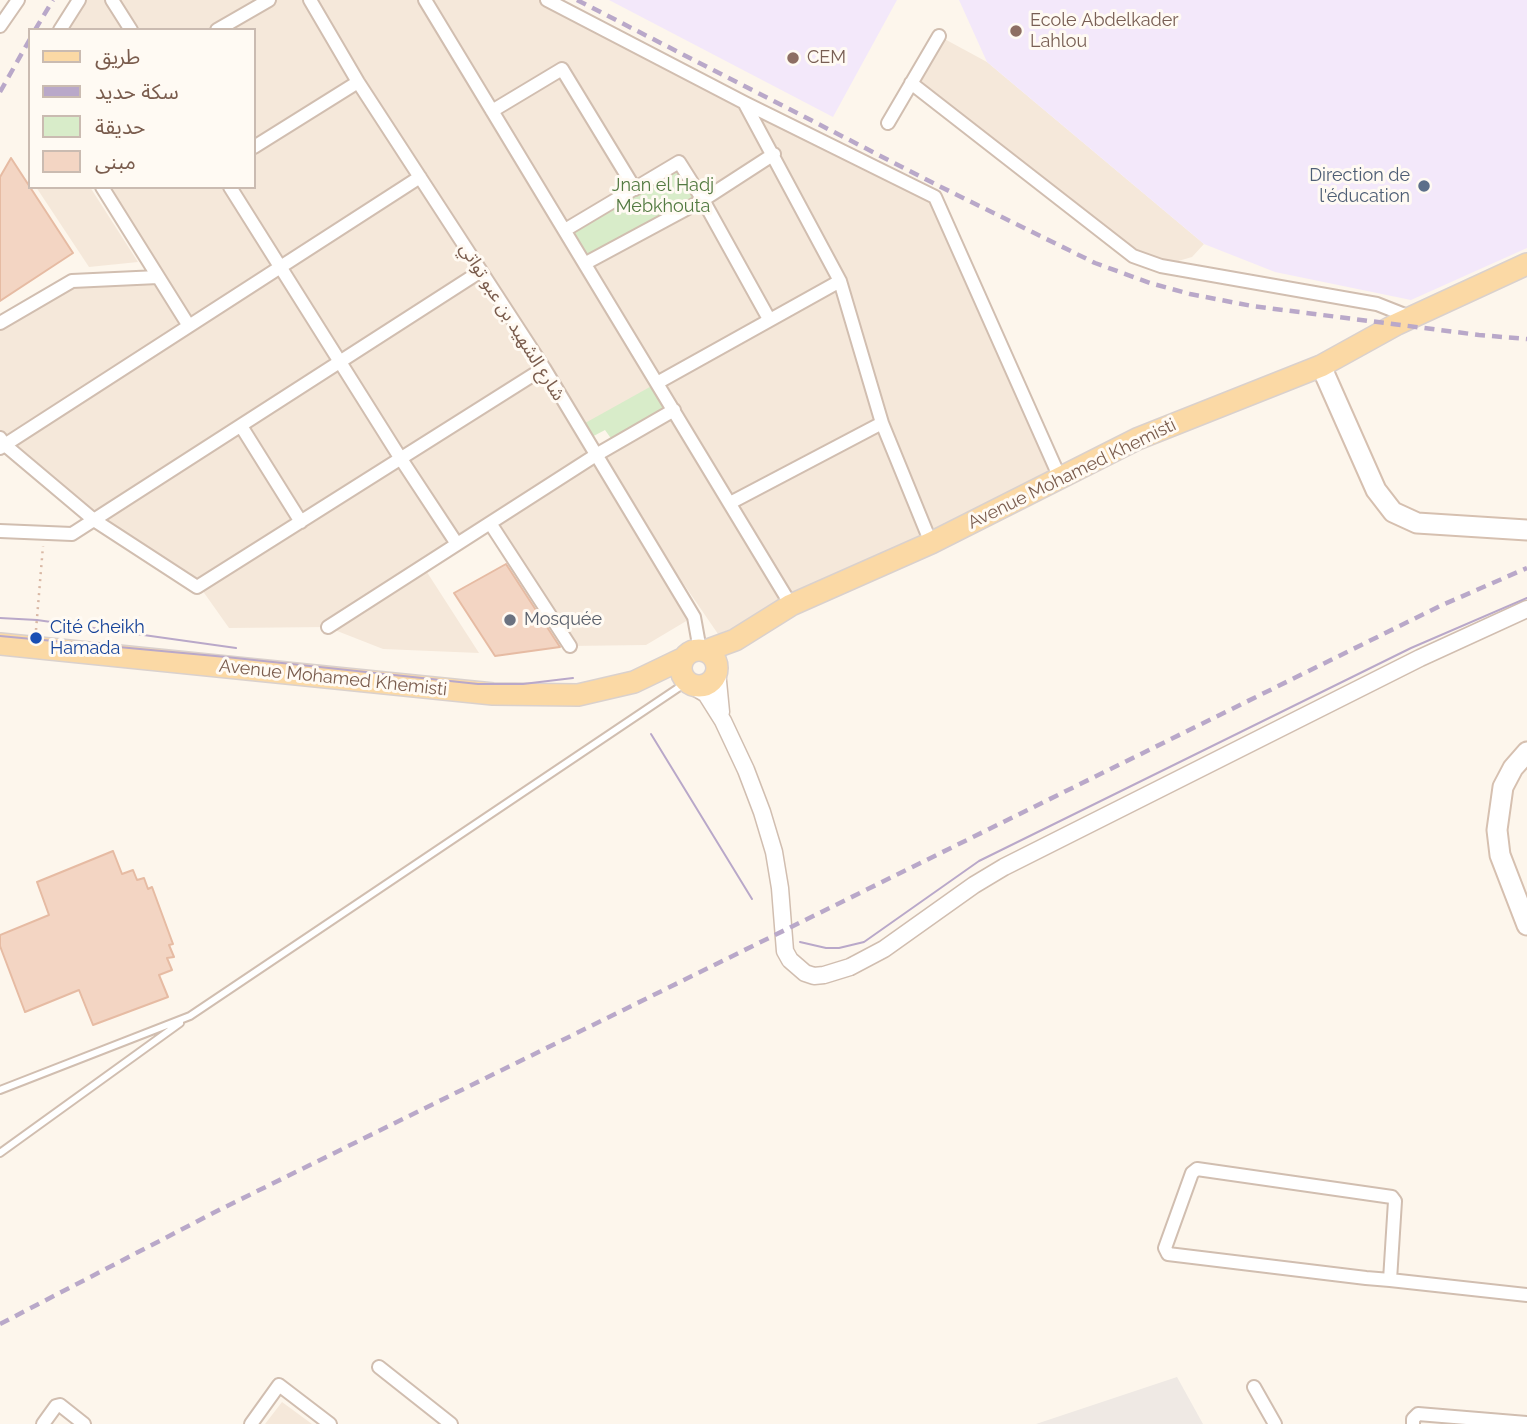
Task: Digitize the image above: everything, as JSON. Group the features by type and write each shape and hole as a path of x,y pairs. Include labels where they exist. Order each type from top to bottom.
{"main road":[{"name":"Avenue Mohamed Khemisti","path":"0,644 494,694 578,695 634,682 662,670 698,667 791,605 931,543 1137,439 1321,366 1409,317 1527,264"},
{"path":"1321,366 1376,490 1394,512 1417,523 1527,530"},
{"path":"1527,752 1513,768 1503,787 1497,830 1500,855 1527,925"}],"street":[{"path":"0,26 18,0"},
{"path":"61,28 79,0"},
{"path":"113,0 130,28"},
{"path":"220,28 269,0"},
{"name":"شارع الشهيد بن عبو تواتي","path":"310,0 358,82 544,368 694,617 698,667"},
{"path":"425,0 791,605"},
{"path":"547,0 745,103 935,197 1060,478"},
{"path":"888,123 939,36"},
{"path":"492,111 562,69 635,188"},
{"path":"256,146 358,82"},
{"path":"911,83 1133,256 1161,266 1377,304 1409,317"},
{"path":"745,103 840,281 882,423 931,543"},
{"path":"586,264 703,200 774,153"},
{"path":"565,230 679,162 769,319"},
{"path":"420,177 2,444 94,520 197,587 544,368"},
{"path":"103,189 189,326"},
{"path":"231,189 457,544"},
{"path":"0,531 72,534 481,271"},
{"path":"0,323 72,281 158,277"},
{"path":"657,383 840,281"},
{"path":"327,626 596,456 674,410"},
{"path":"730,503 882,423"},
{"path":"240,426 301,522"},
{"path":"490,523 570,646"},
{"path":"698,667 706,694 723,721 750,781 774,852 785,951 797,967 814,976 850,967 884,949 1004,867 1420,658 1527,609"},
{"path":"698,667 717,687 723,721"},
{"path":"1390,1280 1395,1201 1392,1197 1236,1174 1194,1170 1165,1248 1168,1254 1390,1280 1527,1295"},
{"path":"379,1367 451,1424"},
{"path":"251,1424 279,1385 330,1424"},
{"path":"1254,1387 1275,1424"},
{"path":"43,1424 56,1406 60,1405 84,1424"},
{"path":"1413,1424 1413,1419 1418,1414 1527,1423"}],"lane":[{"path":"0,1153 190,1016 698,667"},
{"path":"0,1090 190,1016"}],"path":[{"path":"36,638 44,533"}],"shaded area":[{"path":"79,0 546,0 935,197 1060,478 791,605 718,634 602,465 688,620 646,645 570,646 490,523 423,566 479,653 383,649 327,627 229,628 190,573 87,509 0,439 0,323 56,286 156,275 103,189 256,189 256,28 61,28","holes":["673,410 596,455 578,427"]},
{"name":"CEM","path":"609,0 897,0 833,117"},
{"path":"959,0 1527,0 1527,248 1411,300 1275,272 1204,244 987,62"},
{"path":"939,36 987,62 1204,244 1192,257 1161,266 1133,256 911,83"},
{"path":"37,189 91,189 138,262 89,267"},
{"path":"1177,1377 1203,1424 1036,1424"},
{"path":"282,1402 312,1424 265,1424"}],"green space":[{"name":"Jnan el Hadj Mebkhouta","path":"679,162 703,200 586,263 565,230"},
{"path":"657,383 674,410 615,444 605,430 586,440 578,427"}],"building":[{"path":"11,158 28,184 28,189 31,189 73,253 0,301 0,177"},
{"name":"Mosquée","path":"506,564 560,647 495,656 454,593"},
{"path":"113,851 122,874 133,870 137,880 144,878 148,889 152,887 173,944 169,945 174,957 167,958 172,970 159,975 168,997 93,1025 79,990 25,1012 0,946 0,935 49,915 37,882"}],"tram line":[{"path":"800,942 826,948 864,942 979,861 1411,648 1527,598"},
{"path":"0,618 37,620 236,648"},
{"path":"0,636 478,684 523,684 573,678"},
{"path":"651,734 752,899"}],"railway":[{"path":"36,28 53,0"},
{"path":"577,0 939,186 1095,263 1150,283 1252,306 1527,339"},
{"path":"0,92 28,43"},
{"path":"0,1324 219,1210 1440,606 1527,568"}],"place":[{"name":"Ecole Abdelkader Lahlou","path":"1016,31"},
{"name":"CEM","path":"793,58"},
{"name":"Direction de l'éducation","path":"1424,186"},
{"name":"Mosquée","path":"510,620"},
{"name":"Cité Cheikh Hamada","path":"36,638"}]}
